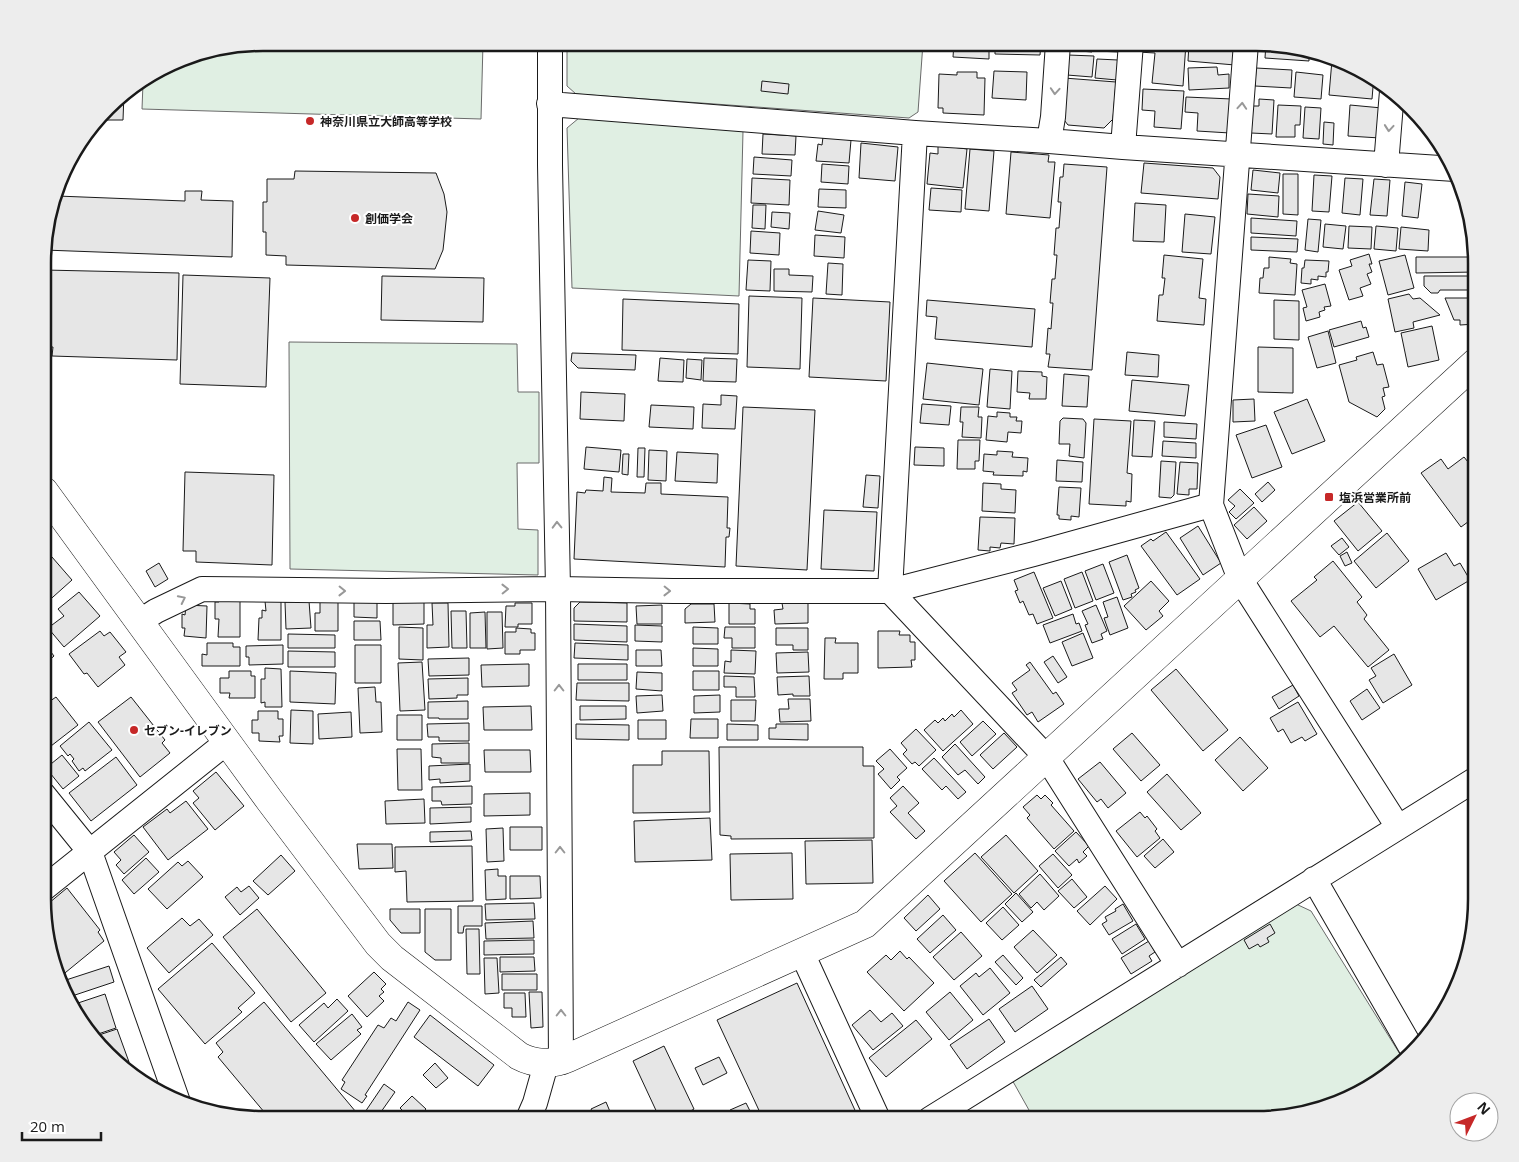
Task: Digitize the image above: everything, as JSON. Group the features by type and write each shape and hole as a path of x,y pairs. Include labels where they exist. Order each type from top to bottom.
{"street":[{"path":"532,1111 553,1063 558,588 549,104 550,51"},
{"path":"1049,141 1053,118 1057,51"},
{"path":"1123,147 1130,51"},
{"path":"1245,51 1211,504 1240,579 1398,827"},
{"path":"1386,165 1391,100"},
{"path":"549,104 915,134 1049,141 1446,169"},
{"path":"915,134 890,591 1047,758 1178,965"},
{"path":"51,501 227,742 378,944 392,958 519,1056 524,1059 553,1063 858,928 874,918 1468,369"},
{"path":"139,622 156,611 202,589 386,591 558,588 673,591 890,591 1034,554 1211,504"},
{"path":"51,883 227,742"},
{"path":"943,1111 1468,784"},
{"path":"51,804 90,852 174,1091"},
{"path":"1314,879 1410,1045"},
{"path":"802,953 874,1111"}],"green space":[{"path":"263,51 483,51 481,119 142,109 143,89 145,87 182,67 222,55"},
{"path":"567,51 922,51 918,112 909,118 576,94 567,86"},
{"path":"579,118 743,131 739,296 572,288 567,128"},
{"path":"289,342 517,344 518,392 539,392 539,463 517,463 518,529 538,530 538,575 290,569"},
{"path":"1296,904 1311,911 1400,1054 1374,1075 1337,1095 1297,1107 1256,1111 1030,1111 1011,1078"}],"building":[{"path":"953,51 989,51 989,59 953,57"},
{"path":"995,51 1040,51 1040,55 995,54"},
{"path":"1185,51 1183,86 1152,83 1155,53 1138,52"},
{"path":"1189,51 1236,51 1235,65 1188,61"},
{"path":"1265,52 1297,55 1309,58 1309,61 1265,58"},
{"path":"1068,55 1094,56 1092,77 1067,75"},
{"path":"1097,59 1118,60 1117,80 1095,78"},
{"path":"1332,65 1374,87 1372,99 1329,95"},
{"path":"1217,67 1218,75 1229,74 1229,88 1189,90 1188,68"},
{"path":"1256,68 1292,70 1291,88 1255,86"},
{"path":"994,71 1027,72 1026,100 992,98"},
{"path":"957,72 977,72 977,78 985,78 984,115 943,113 943,108 938,108 939,74 957,75"},
{"path":"1296,72 1323,75 1321,99 1294,97"},
{"path":"1064,78 1116,82 1113,119 1104,128 1068,125 1061,116"},
{"path":"762,81 789,84 788,94 761,91"},
{"path":"1143,89 1184,91 1181,129 1154,127 1155,111 1142,110"},
{"path":"1186,97 1232,99 1230,133 1197,131 1198,113 1185,112"},
{"path":"1259,99 1274,100 1272,134 1251,133 1253,106 1259,106"},
{"path":"124,104 123,120 107,120"},
{"path":"1278,105 1301,106 1300,125 1295,125 1295,137 1276,137"},
{"path":"1350,105 1382,108 1380,138 1348,136"},
{"path":"1305,107 1321,108 1319,139 1303,138"},
{"path":"1324,122 1334,123 1333,145 1323,144"},
{"path":"763,134 796,136 795,155 762,154"},
{"path":"823,137 851,140 849,163 816,161 818,144 822,145"},
{"path":"861,143 898,147 895,181 859,178"},
{"path":"938,145 967,149 963,188 927,184 930,153 938,154"},
{"path":"970,149 994,151 989,211 965,209"},
{"path":"1011,152 1049,155 1048,162 1055,162 1050,218 1006,214"},
{"path":"754,157 792,160 791,176 753,174"},
{"path":"1144,163 1213,168 1220,177 1218,199 1141,193"},
{"path":"822,164 849,166 848,184 821,182"},
{"path":"1064,164 1107,167 1092,370 1048,367 1050,354 1046,354 1048,328 1051,329 1053,303 1050,303 1052,279 1055,279 1057,255 1054,255 1056,228 1059,228 1061,202 1058,202 1060,177 1063,177"},
{"path":"1253,170 1280,173 1278,193 1251,190"},
{"name":"創価学会","path":"295,171 436,173 444,194 447,212 443,250 435,269 286,265 286,256 266,255 266,232 263,232 263,202 267,202 267,179 294,179"},
{"path":"1283,174 1298,174 1298,215 1283,214"},
{"path":"1314,175 1332,176 1329,212 1312,211"},
{"path":"752,178 790,180 789,205 751,203"},
{"path":"1345,178 1363,179 1360,215 1342,213"},
{"path":"1374,179 1390,180 1387,216 1370,215"},
{"path":"1405,182 1422,184 1418,218 1402,216"},
{"path":"931,188 962,190 961,212 929,210"},
{"path":"819,189 846,190 846,208 818,207"},
{"path":"185,191 202,191 201,200 233,201 232,257 52,250 55,222 62,196 185,201"},
{"path":"1248,194 1279,196 1278,217 1247,214"},
{"path":"1135,203 1166,205 1164,242 1133,241"},
{"path":"753,205 766,205 765,229 752,228"},
{"path":"818,211 844,215 841,233 815,230"},
{"path":"772,212 790,213 789,229 771,227"},
{"path":"1185,214 1215,217 1211,254 1182,252"},
{"path":"1251,218 1297,221 1296,236 1251,233"},
{"path":"1308,219 1321,220 1318,252 1305,250"},
{"path":"1325,224 1346,226 1343,249 1323,247"},
{"path":"1349,226 1372,227 1371,249 1348,248"},
{"path":"1376,226 1398,228 1396,251 1374,249"},
{"path":"1401,227 1429,230 1428,251 1399,249"},
{"path":"751,231 780,233 779,255 750,253"},
{"path":"815,235 845,237 844,258 814,256"},
{"path":"1251,237 1298,239 1297,252 1251,250"},
{"path":"1369,254 1372,264 1369,264 1372,272 1367,274 1371,284 1360,288 1363,296 1349,300 1339,270 1352,266 1350,260"},
{"path":"1164,255 1203,259 1199,298 1206,299 1204,325 1157,321 1159,295 1163,295 1165,278 1162,278"},
{"path":"1405,255 1414,288 1388,295 1379,261"},
{"path":"1269,257 1291,259 1290,263 1297,264 1295,295 1259,293 1260,278 1263,278 1264,268 1269,268"},
{"path":"1416,257 1468,257 1468,272 1416,273"},
{"path":"748,260 771,261 770,291 746,290"},
{"path":"1305,260 1329,261 1326,277 1318,276 1318,280 1311,279 1311,284 1301,283 1302,268 1304,268"},
{"path":"828,263 843,264 842,295 826,294"},
{"path":"774,269 789,269 789,275 813,276 812,292 774,291"},
{"path":"51,270 179,273 177,360 52,356 53,347 51,347"},
{"path":"183,275 270,278 266,387 180,384"},
{"path":"382,276 484,278 483,322 381,320"},
{"path":"1424,276 1468,276 1468,290 1440,290 1438,293 1431,293 1424,286"},
{"path":"1325,284 1331,306 1324,307 1325,310 1319,312 1320,317 1306,321 1303,308 1307,307 1302,290"},
{"path":"1409,294 1413,299 1420,298 1440,315 1413,322 1414,328 1395,332 1388,299"},
{"path":"749,296 802,298 800,369 747,367"},
{"path":"813,298 890,302 886,381 809,377"},
{"path":"1445,298 1468,298 1468,324 1460,325 1460,320 1454,320"},
{"path":"623,299 739,304 738,354 622,350"},
{"path":"927,300 1035,309 1032,347 935,339 937,317 926,316"},
{"path":"1274,300 1299,301 1299,340 1274,339"},
{"path":"1361,321 1363,328 1366,327 1369,337 1334,347 1329,330"},
{"path":"1432,326 1439,360 1408,367 1401,333"},
{"path":"1328,331 1336,363 1317,368 1308,337"},
{"path":"1258,347 1293,348 1293,393 1258,392"},
{"path":"1127,352 1159,355 1158,377 1125,375"},
{"path":"1373,352 1377,365 1383,364 1389,387 1383,388 1385,396 1382,397 1385,409 1377,417 1349,402 1339,365 1357,360 1356,357"},
{"path":"572,353 636,355 635,370 578,368 571,361"},
{"path":"660,358 684,360 683,382 658,381"},
{"path":"704,358 737,359 736,382 703,381"},
{"path":"687,359 702,360 701,380 686,378"},
{"path":"927,363 983,369 979,405 923,399"},
{"path":"990,369 1012,371 1010,409 987,407"},
{"path":"1018,371 1042,372 1042,376 1047,377 1046,399 1029,399 1030,393 1017,392"},
{"path":"1064,374 1089,376 1087,407 1062,406"},
{"path":"1132,380 1189,385 1185,416 1129,411"},
{"path":"581,392 625,394 624,421 580,419"},
{"path":"721,395 737,396 735,429 702,428 703,404 721,405"},
{"path":"1254,399 1255,421 1233,422 1233,400"},
{"path":"1307,399 1325,441 1292,454 1274,412"},
{"path":"922,404 951,406 949,425 920,423"},
{"path":"651,405 694,407 693,429 649,427"},
{"path":"743,407 815,410 807,570 736,566"},
{"path":"961,407 979,407 978,417 982,417 981,438 962,437"},
{"path":"997,412 1010,413 1010,417 1017,417 1016,421 1022,421 1021,433 1008,432 1007,442 986,440 988,416 997,417"},
{"path":"1063,418 1083,419 1086,423 1084,458 1069,456 1070,444 1059,444 1060,421"},
{"path":"1094,419 1131,421 1127,473 1132,474 1131,502 1126,501 1126,506 1089,504"},
{"path":"1134,420 1155,421 1152,457 1132,456"},
{"path":"1164,422 1197,424 1196,439 1164,437"},
{"path":"1266,425 1282,467 1252,478 1236,435"},
{"path":"958,440 980,440 979,461 975,461 975,469 957,469"},
{"path":"1163,441 1196,443 1196,458 1162,456"},
{"path":"586,447 621,450 619,472 584,469"},
{"path":"915,447 944,448 944,466 914,465"},
{"path":"638,448 645,448 644,477 637,477"},
{"path":"649,450 667,451 666,481 648,480"},
{"path":"997,451 1013,452 1012,457 1028,458 1027,472 1023,471 1023,476 993,475 994,472 983,471 984,454 997,455"},
{"path":"677,452 718,454 717,483 675,481"},
{"path":"623,454 629,454 628,475 622,474"},
{"path":"1464,457 1468,462 1468,522 1461,527 1421,473 1441,459 1448,469"},
{"path":"1057,460 1083,462 1082,482 1056,481"},
{"path":"1161,461 1176,462 1174,495 1171,498 1159,497"},
{"path":"1180,462 1198,463 1197,489 1189,489 1189,495 1177,494"},
{"path":"185,472 274,475 272,565 196,562 196,551 183,551"},
{"path":"866,475 880,476 878,508 863,507"},
{"path":"604,477 612,478 611,492 645,493 646,483 661,483 661,494 728,497 727,528 730,528 729,537 726,537 725,567 574,559 577,492 585,493 586,490 603,491"},
{"path":"1268,482 1275,490 1262,502 1255,494"},
{"path":"983,483 1001,484 1001,489 1016,490 1015,513 982,511"},
{"path":"1059,487 1081,488 1079,517 1071,516 1071,520 1059,519 1059,515 1057,515"},
{"path":"1240,489 1254,503 1236,519 1229,512 1235,506 1228,500"},
{"path":"1358,502 1382,531 1358,551 1334,521"},
{"path":"1254,507 1267,521 1247,539 1234,525"},
{"path":"824,510 877,512 874,571 821,569"},
{"path":"980,517 1015,518 1014,544 1001,543 1000,548 990,547 990,551 978,550"},
{"path":"1198,526 1221,563 1203,575 1180,538"},
{"path":"1166,532 1200,579 1177,595 1141,546 1151,539 1153,541"},
{"path":"1387,533 1409,561 1376,588 1354,561"},
{"path":"1342,538 1349,547 1339,555 1331,546"},
{"path":"1347,552 1352,563 1345,566 1340,556"},
{"path":"1446,553 1454,566 1460,563 1468,577 1468,581 1436,600 1418,569"},
{"path":"1127,555 1139,588 1131,594 1132,597 1123,600 1109,562"},
{"path":"51,556 72,580 51,599"},
{"path":"1333,561 1362,597 1357,602 1367,615 1364,619 1389,650 1368,667 1334,626 1320,637 1291,601 1317,580 1314,577"},
{"path":"159,563 168,579 155,587 146,571"},
{"path":"1103,564 1114,593 1096,600 1085,571"},
{"path":"1034,572 1053,618 1037,624 1033,614 1029,615 1023,601 1020,603 1015,591 1018,590 1014,580"},
{"path":"1082,572 1093,601 1075,608 1064,579"},
{"path":"1061,581 1072,609 1055,616 1043,588"},
{"path":"1151,581 1169,601 1159,611 1163,616 1146,630 1124,606"},
{"path":"79,592 100,616 64,647 51,632 51,626 64,616 58,609"},
{"path":"1117,597 1128,628 1110,635 1104,618 1108,617 1103,602"},
{"path":"219,599 240,599 240,637 218,637 219,619 215,619 215,602 219,602"},
{"path":"354,599 377,599 377,618 354,617"},
{"path":"320,600 338,600 338,631 315,631 315,613 320,613"},
{"path":"265,601 281,601 281,640 258,640 259,618 262,618 262,610 266,611"},
{"path":"309,601 311,628 286,629 285,602"},
{"path":"393,601 424,601 424,624 393,625"},
{"path":"580,602 627,603 627,622 574,621 574,608"},
{"path":"808,602 808,623 775,624 774,610 783,609 782,603"},
{"path":"432,603 448,603 449,647 427,648 427,625 433,625"},
{"path":"515,603 532,603 532,624 518,624 518,627 505,627 506,606 515,606"},
{"path":"729,603 750,604 750,609 755,609 755,624 729,624"},
{"path":"691,604 714,604 715,622 685,623 685,609"},
{"path":"186,605 207,606 206,638 184,636 185,628 182,628 182,614 185,615"},
{"path":"662,605 662,624 637,624 636,606"},
{"path":"1096,605 1107,631 1101,634 1103,639 1092,643 1085,625 1088,624 1082,611"},
{"path":"451,611 466,611 467,648 452,648"},
{"path":"485,612 486,648 470,648 470,613"},
{"path":"487,612 502,612 503,648 487,649"},
{"path":"1073,614 1076,624 1079,623 1082,631 1050,643 1043,625"},
{"path":"354,621 380,621 381,640 354,640"},
{"path":"574,624 627,626 627,642 574,640"},
{"path":"635,625 662,626 662,642 635,641"},
{"path":"399,627 423,628 423,660 399,659"},
{"path":"693,627 718,628 718,644 693,644"},
{"path":"725,627 755,627 755,648 732,648 732,638 724,638"},
{"path":"516,628 531,629 531,633 535,633 535,650 520,650 520,654 505,654 505,632 516,632"},
{"path":"776,628 808,628 808,650 793,650 793,645 776,645"},
{"path":"100,631 104,636 110,632 126,652 119,657 125,665 98,687 87,673 84,674 69,654"},
{"path":"878,631 900,631 899,635 910,635 910,642 915,642 915,660 911,660 912,667 878,668"},
{"path":"1083,633 1093,658 1072,666 1062,642"},
{"path":"288,634 335,635 335,648 288,648"},
{"path":"825,638 836,638 835,643 858,643 858,673 843,673 843,679 824,679"},
{"path":"207,643 233,643 233,647 240,647 240,666 202,666 202,654 207,655"},
{"path":"575,643 628,645 628,660 574,658"},
{"path":"283,645 283,664 249,665 249,657 246,657 246,646"},
{"path":"355,645 381,645 381,683 355,683"},
{"path":"693,648 718,649 718,666 693,666"},
{"path":"636,650 661,650 662,666 636,666"},
{"path":"731,650 756,651 755,674 724,673 725,661 731,662"},
{"path":"288,651 335,652 335,667 288,667"},
{"path":"808,652 809,672 777,673 776,653"},
{"path":"1394,654 1412,685 1383,703 1369,680 1376,676 1371,668"},
{"path":"1053,656 1067,677 1058,683 1044,662"},
{"path":"469,658 469,675 429,676 428,659"},
{"path":"422,662 425,710 400,711 398,663"},
{"path":"1030,662 1053,694 1056,692 1064,704 1038,722 1032,712 1027,715 1012,693 1017,690 1012,683 1030,670 1026,665"},
{"path":"529,664 529,686 482,687 481,665"},
{"path":"578,664 627,664 627,680 578,680"},
{"path":"265,668 281,669 282,707 265,707 265,702 261,703 261,679 265,679"},
{"path":"1176,669 1228,730 1203,751 1151,690"},
{"path":"229,671 251,671 251,676 255,676 255,698 229,698 230,693 220,693 220,678 229,678"},
{"path":"290,671 336,673 335,704 290,702"},
{"path":"693,671 719,671 719,690 693,690"},
{"path":"637,672 662,673 662,691 636,689"},
{"path":"724,676 754,677 755,697 736,697 736,687 724,687"},
{"path":"809,676 810,696 778,695 777,677"},
{"path":"468,678 468,695 457,695 457,698 429,699 428,679"},
{"path":"577,683 629,683 629,701 576,700"},
{"path":"1293,685 1299,696 1279,709 1272,697"},
{"path":"375,687 376,702 381,702 382,732 360,733 358,688"},
{"path":"1367,689 1380,708 1362,720 1350,701"},
{"path":"662,695 663,711 637,713 636,696"},
{"path":"720,695 720,712 694,713 694,696"},
{"path":"56,697 78,725 51,746 51,700"},
{"path":"131,697 165,740 162,743 170,753 140,777 98,722"},
{"path":"788,699 810,699 811,721 780,722 779,709 789,709"},
{"path":"731,700 756,700 755,721 731,721"},
{"path":"468,701 468,719 428,718 428,702"},
{"path":"1298,702 1317,734 1305,741 1302,737 1291,743 1283,729 1278,732 1270,718"},
{"path":"531,706 532,730 484,730 483,707"},
{"path":"580,706 626,706 626,719 580,720"},
{"path":"291,710 313,711 313,744 290,743"},
{"path":"961,710 973,724 943,751 924,730 935,720 938,723 943,718 945,721 952,714 954,717"},
{"path":"258,711 278,711 278,719 283,719 283,736 279,736 280,742 259,741 259,733 252,733 252,720 258,720"},
{"path":"351,712 352,737 319,739 318,714"},
{"path":"397,715 422,715 422,740 397,740"},
{"path":"691,719 718,719 718,738 690,738"},
{"path":"638,720 666,720 666,739 638,739"},
{"path":"983,721 996,734 972,756 960,742"},
{"path":"89,722 112,750 85,771 83,768 79,771 72,761 74,759 70,754 68,756 60,746"},
{"path":"469,723 469,741 439,741 439,737 428,737 427,724"},
{"path":"576,724 629,725 629,740 576,739"},
{"path":"727,724 758,725 758,740 727,740"},
{"path":"776,724 808,724 808,740 769,739 769,728 776,728"},
{"path":"916,729 936,750 919,766 915,762 912,764 903,754 907,750 901,743"},
{"path":"1004,733 1017,747 993,769 980,755"},
{"path":"1132,733 1160,765 1141,781 1113,749"},
{"path":"1240,737 1268,768 1243,791 1215,760"},
{"path":"469,743 469,763 441,763 441,758 432,757 432,744"},
{"path":"955,744 985,777 978,784 965,770 958,775 942,757"},
{"path":"719,747 863,747 863,766 874,766 874,838 731,839 731,836 720,835"},
{"path":"397,749 421,749 422,790 398,790"},
{"path":"890,749 907,768 897,777 900,780 891,789 878,774 884,769 876,761"},
{"path":"484,750 530,750 531,772 485,772"},
{"path":"662,751 709,751 710,812 633,813 633,765 662,765"},
{"path":"62,755 79,776 63,789 51,774 51,764"},
{"path":"116,757 137,785 91,821 69,793"},
{"path":"934,758 966,792 958,799 946,786 942,790 922,769"},
{"path":"1100,762 1126,793 1108,808 1101,799 1097,802 1078,779"},
{"path":"470,764 470,781 440,783 440,779 429,780 429,766"},
{"path":"216,772 244,806 215,830 193,803 199,798 193,791"},
{"path":"1167,774 1201,813 1181,830 1147,792"},
{"path":"472,786 472,804 442,805 441,801 432,801 432,787"},
{"path":"903,786 919,803 908,813 925,831 916,839 890,812 897,806 890,798"},
{"path":"530,793 530,815 484,816 484,794"},
{"path":"1037,795 1041,799 1045,795 1053,803 1051,805 1074,831 1054,849 1027,818 1030,815 1023,807"},
{"path":"424,799 425,823 386,824 385,801"},
{"path":"186,801 208,829 168,860 143,827 167,809 170,813"},
{"path":"471,807 471,822 430,824 430,808"},
{"path":"1140,812 1145,818 1147,816 1157,829 1155,831 1160,838 1137,857 1116,831"},
{"path":"710,818 712,860 635,862 634,821"},
{"path":"510,827 542,827 542,850 510,850"},
{"path":"503,828 504,861 487,862 486,829"},
{"path":"471,831 472,840 430,842 430,832"},
{"path":"1076,832 1089,846 1083,852 1087,856 1079,863 1077,859 1069,866 1055,851"},
{"path":"134,835 149,852 124,874 116,865 121,860 114,852"},
{"path":"1006,835 1038,871 1014,893 981,857"},
{"path":"1163,839 1174,852 1155,868 1144,856"},
{"path":"872,840 873,883 806,884 805,841"},
{"path":"357,844 392,844 393,868 359,869"},
{"path":"472,846 473,901 407,902 406,871 395,872 395,847"},
{"path":"792,853 793,899 731,900 730,854"},
{"path":"975,853 1012,894 981,922 944,881"},
{"path":"1053,854 1072,875 1058,888 1039,866"},
{"path":"281,855 295,871 268,895 253,881"},
{"path":"146,858 159,872 134,894 122,880"},
{"path":"188,861 203,877 167,909 148,889 178,862 182,866"},
{"path":"498,869 498,876 506,876 506,899 486,900 485,870"},
{"path":"1040,874 1059,896 1044,910 1037,902 1031,908 1019,894"},
{"path":"510,876 540,876 541,898 510,899"},
{"path":"1072,879 1087,897 1074,908 1058,891"},
{"path":"249,886 259,898 240,915 225,897 237,887 241,892"},
{"path":"1105,886 1117,899 1090,925 1077,911"},
{"path":"67,888 100,930 98,932 104,941 64,973 55,940 51,901"},
{"path":"1016,893 1033,912 1022,922 1005,904"},
{"path":"928,895 940,909 916,931 904,918"},
{"path":"534,903 535,919 486,920 485,904"},
{"path":"1123,904 1133,921 1109,935 1102,924 1107,921 1105,917 1116,911 1115,909"},
{"path":"458,906 482,906 482,926 464,926 463,933 458,933"},
{"path":"1003,907 1019,925 1002,940 986,923"},
{"path":"257,909 326,993 291,1022 223,937"},
{"path":"390,909 420,909 420,933 401,933 390,920"},
{"path":"425,909 451,909 451,960 435,960 425,952"},
{"path":"943,915 956,930 930,953 917,939"},
{"path":"182,918 190,926 199,919 213,935 169,973 147,948"},
{"path":"533,921 534,938 486,939 485,923"},
{"path":"1136,924 1145,939 1122,954 1112,939"},
{"path":"1270,924 1275,933 1267,938 1269,942 1260,947 1258,944 1249,949 1244,940"},
{"path":"466,929 479,929 480,974 467,974"},
{"path":"1033,930 1057,955 1037,973 1014,947"},
{"path":"961,932 982,956 954,980 933,957"},
{"path":"534,940 534,954 484,955 484,941"},
{"path":"1149,941 1155,952 1149,956 1152,961 1131,974 1121,958"},
{"path":"212,943 255,993 238,1008 242,1012 205,1044 158,989"},
{"path":"900,951 907,959 909,957 934,983 904,1011 867,972 886,955 891,960"},
{"path":"1003,955 1023,978 1016,985 995,962"},
{"path":"500,957 534,957 535,971 500,972"},
{"path":"1061,957 1067,964 1041,987 1034,980"},
{"path":"484,958 497,958 499,993 485,994"},
{"path":"109,966 114,982 74,995 67,980"},
{"path":"990,968 1010,993 983,1015 960,986 976,973 979,977"},
{"path":"374,972 386,984 381,989 384,992 379,996 384,1001 367,1017 348,996"},
{"path":"502,974 537,974 537,990 502,990"},
{"path":"797,983 855,1111 759,1111 717,1020"},
{"path":"1032,986 1048,1009 1015,1032 999,1009"},
{"path":"529,992 542,992 543,1027 531,1028"},
{"path":"950,992 973,1020 949,1040 926,1012"},
{"path":"504,993 525,993 526,1017 512,1017 512,1008 504,1008"},
{"path":"105,994 116,1028 100,1034 79,1003"},
{"path":"337,999 348,1011 314,1042 299,1025 324,1003 328,1008"},
{"path":"264,1002 355,1111 263,1111 218,1057 223,1052 216,1043"},
{"path":"408,1002 420,1010 365,1095 367,1096 362,1103 341,1089 345,1082 342,1080 378,1025 384,1028 391,1018 396,1021"},
{"path":"870,1010 881,1022 892,1013 903,1026 873,1050 852,1025"},
{"path":"352,1014 362,1027 357,1030 361,1034 331,1060 316,1044"},
{"path":"430,1015 494,1065 478,1086 414,1037"},
{"path":"989,1019 1005,1042 967,1069 950,1045"},
{"path":"916,1020 932,1039 886,1077 869,1058"},
{"path":"117,1029 129,1062 113,1049 100,1035"},
{"path":"664,1046 694,1109 690,1111 656,1111 633,1061"},
{"path":"719,1057 727,1073 703,1085 695,1068"},
{"path":"435,1063 448,1078 436,1088 423,1075"},
{"path":"384,1084 395,1092 382,1111 366,1111"},
{"path":"412,1096 426,1109 424,1111 403,1111 400,1108"},
{"path":"606,1102 610,1111 592,1111 591,1109"},
{"path":"746,1103 750,1111 730,1111"}],"place":[{"name":"神奈川県立大師高等学校","path":"310,121"},
{"name":"創価学会","path":"355,218"},
{"name":"塩浜営業所前","path":"1329,497"},
{"name":"セブン-イレブン","path":"134,730"}]}
